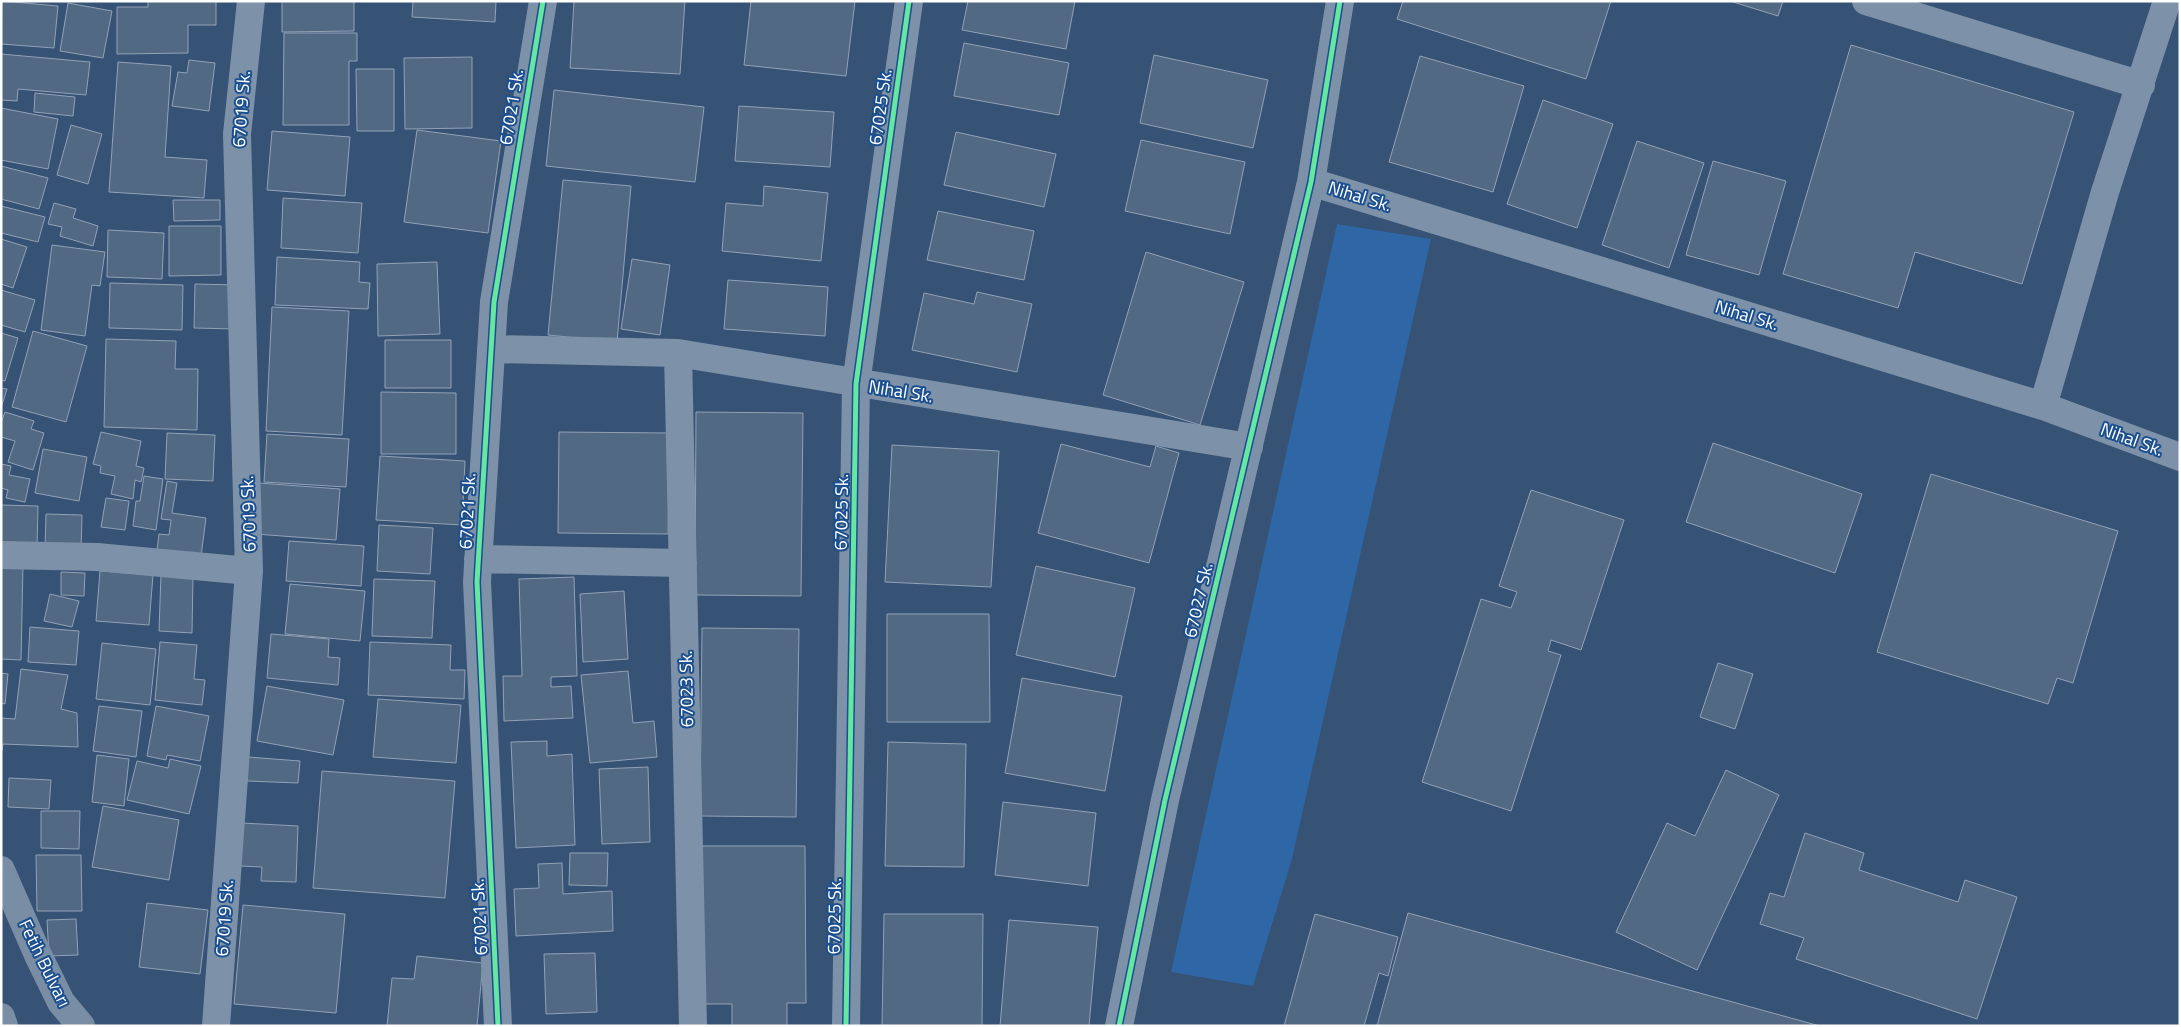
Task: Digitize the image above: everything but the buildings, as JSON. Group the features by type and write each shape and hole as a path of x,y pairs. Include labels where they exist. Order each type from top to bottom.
{"main road":[{"name":"Fetih Bulvarı","path":"1,870 61,1002 80,1026"},
{"path":"1,1018 4,1026"}],"street":[{"name":"67019 Sk.","path":"216,1026 249,571 237,134 251,1"},
{"name":"67021 Sk.","path":"498,1026 478,559 494,302 543,1"},
{"name":"67025 Sk.","path":"846,1026 856,384 909,1"},
{"name":"67027 Sk.","path":"1119,1026 1165,800 1311,182 1340,1"},
{"path":"1866,1 2141,85"},
{"path":"2043,406 2105,192 2167,1"},
{"name":"Nihal Sk.","path":"1311,182 2043,406 2180,457"},
{"name":"Nihal Sk.","path":"491,350 678,353 856,384 1249,447"},
{"name":"67023 Sk.","path":"678,353 693,1026"},
{"path":"1,555 98,556 249,571"},
{"path":"478,559 683,563"}],"shaded area":[{"path":"1337,224 1431,239 1292,859 1253,986 1171,972"}],"cycle path":[{"path":"498,1026 477,582 494,302 543,1"},
{"path":"846,1026 856,384 909,1"},
{"path":"1119,1026 1165,800 1311,182 1340,1"}]}
